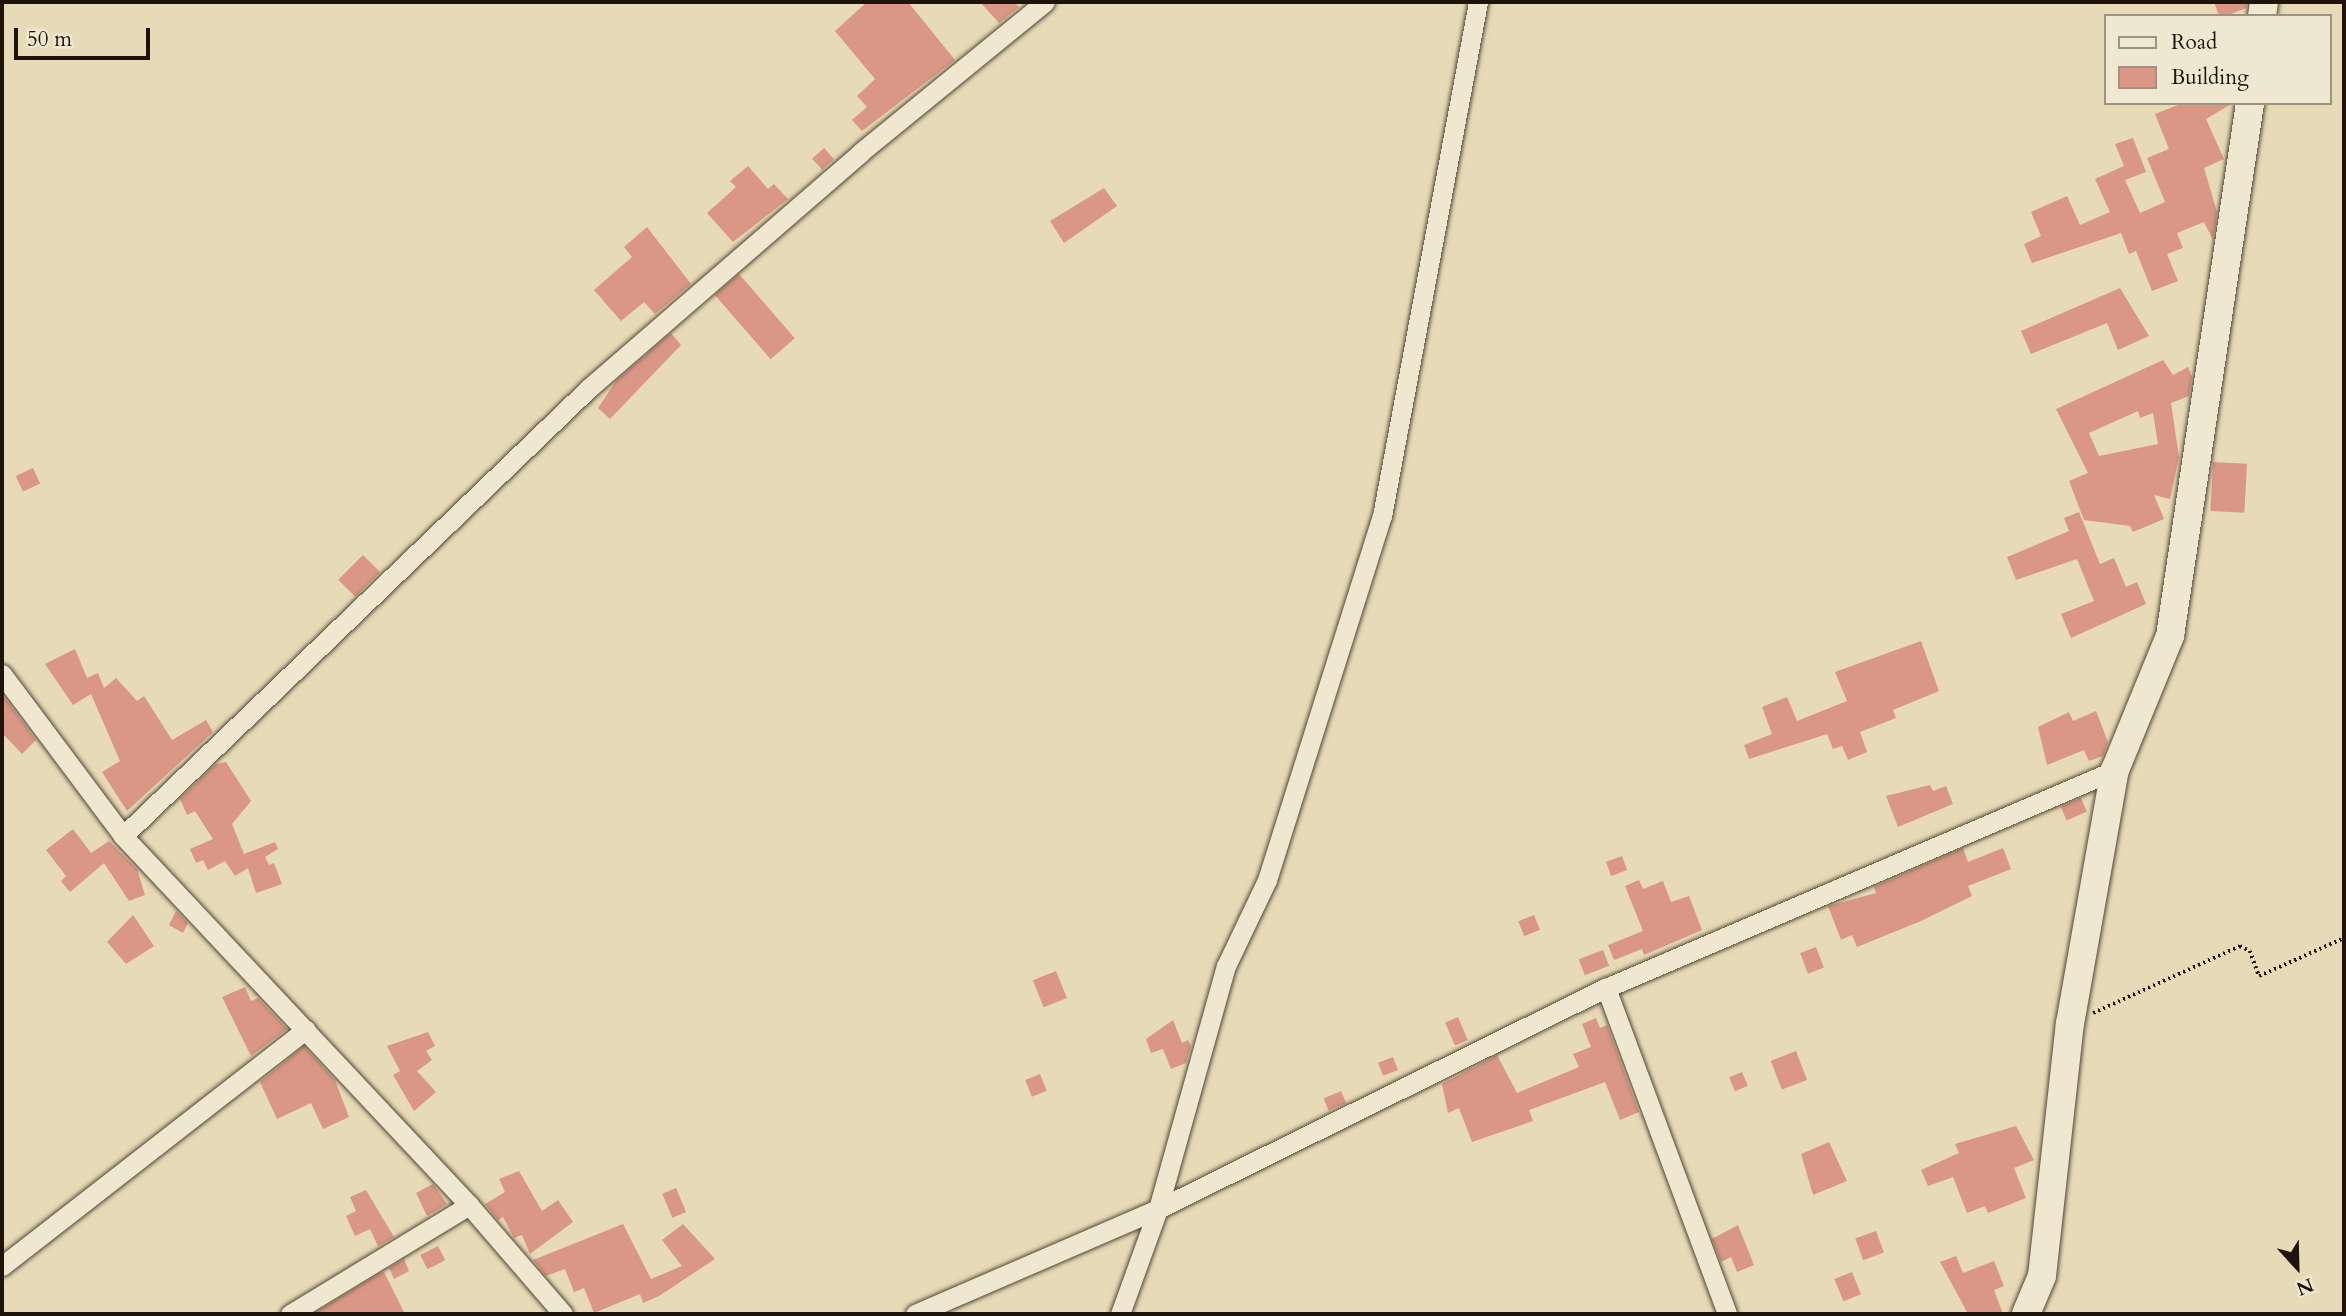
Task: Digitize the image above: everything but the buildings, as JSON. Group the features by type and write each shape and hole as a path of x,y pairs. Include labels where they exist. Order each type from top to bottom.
{"street":[{"path":"123,836 589,388 862,152 1045,2"},
{"path":"1120,1314 1158,1209 1226,967 1267,880 1382,516 1478,2"},
{"path":"2026,1314 2042,1276 2070,1024 2115,769 2170,636 2250,105"},
{"path":"2,674 123,836 469,1205 563,1314"},
{"path":"915,1314 1158,1209 1606,988 2115,769"},
{"path":"1606,988 1727,1314"},
{"path":"2,1266 306,1029"},
{"path":"290,1314 469,1205"}],"path":[{"path":"2070,1024 2240,946 2250,951 2259,976 2344,938"}]}
